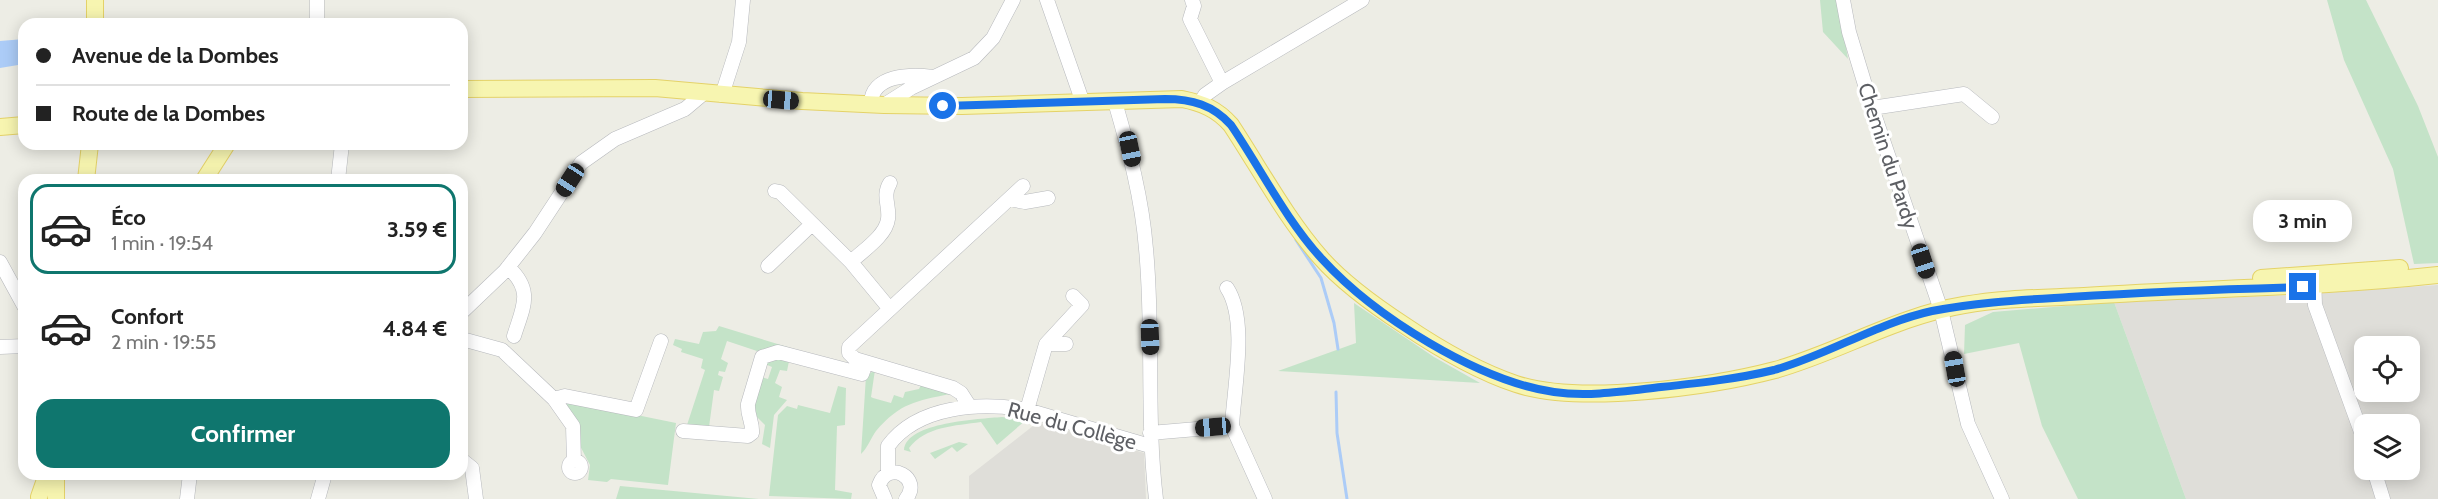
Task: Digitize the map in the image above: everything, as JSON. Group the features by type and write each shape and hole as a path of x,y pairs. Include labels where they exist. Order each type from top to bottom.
{"main road":[{"path":"95,0 95,18"},
{"path":"468,89 655,88 722,95 877,105 1083,103 1182,99 1200,103 1219,113 1231,125 1310,244 1362,295 1442,349 1518,385 1557,393 1643,389 1744,376 1807,361 1903,321 1941,310 1988,301 2314,280 2438,275"},
{"path":"0,127 18,126"},
{"path":"87,174 89,150"},
{"path":"208,174 224,150"},
{"path":"2314,280 2438,266"},
{"path":"44,480 37,498 56,499 56,480"}],"street":[{"path":"317,0 317,18"},
{"path":"722,95 739,42 743,0"},
{"path":"877,105 965,64 982,51 993,38 1013,0"},
{"path":"1047,0 1083,103"},
{"path":"1192,0 1194,6 1190,19 1222,83"},
{"path":"1200,103 1205,95 1222,83 1362,0"},
{"name":"Chemin du Pardy","path":"1843,0 1849,32 1872,108 1941,310 1968,423 2002,499"},
{"path":"468,306 508,267 536,233 582,162 615,139 685,109 704,93"},
{"path":"1872,108 1964,94 1992,117"},
{"path":"1115,102 1130,149 1146,248 1150,440 1156,499"},
{"path":"339,174 341,150"},
{"path":"851,262 881,233 888,220 885,191 890,183"},
{"path":"970,407 961,393 953,388 866,363 849,353 849,347 1023,186"},
{"path":"775,191 780,192 851,262 889,308"},
{"path":"1009,199 1025,202 1048,198"},
{"path":"768,266 812,224"},
{"path":"0,262 18,295"},
{"path":"508,267 517,276 524,289 525,300 513,336"},
{"path":"2314,280 2318,314 2355,414"},
{"path":"1227,288 1236,301 1238,334 1232,426 1265,499"},
{"path":"1027,410 1046,344 1082,305 1073,296"},
{"path":"468,341 502,350 554,399 573,426 574,461"},
{"path":"554,399 565,396 636,410 661,341"},
{"path":"1046,344 1066,344"},
{"path":"0,347 18,346"},
{"path":"683,431 748,436 752,433 753,425 747,413 748,405 762,357 770,353 778,352 862,374 866,363"},
{"name":"Rue du Collège","path":"885,499 879,485 888,473 888,446 903,431 938,413 970,407 1009,407 1150,440"},
{"path":"1150,440 1232,426"},
{"path":"468,465 472,468 476,499"},
{"path":"888,473 898,472 907,476 911,486 906,499"},
{"path":"187,499 189,480"},
{"path":"318,499 323,480"},
{"path":"2377,480 2383,499"}],"shaded area":[{"path":"2438,285 2438,499 2186,499 2114,302 2293,295"},
{"path":"1038,422 1144,453 1146,499 969,499 969,476"}],"green space":[{"path":"1820,0 1838,0 1848,59 1823,32"},
{"path":"2327,0 2366,0 2418,106 2438,157 2438,263 2414,264 2393,169 2344,60"},
{"path":"2114,302 2186,499 2078,499 2042,426 2019,343 1964,354 1965,325 1993,312"},
{"path":"1354,303 1434,357 1480,383 1278,371 1356,343"},
{"path":"719,326 807,353 774,348 757,351 727,341 721,359 728,363 725,372 719,371 718,375 723,377 719,391 714,390 709,427 687,425 705,370 701,368 703,359 681,352 682,349 673,345 675,339 699,344 703,332 716,331"},
{"path":"770,356 789,361 787,371 780,370 775,383 782,387 779,397 787,400 774,415 770,448 762,444 765,425 752,412 761,377 768,379 772,367 765,364"},
{"path":"875,370 871,397 873,398 891,403 894,395 903,398 905,392 919,389 921,385 950,394 918,401 893,414 876,431 861,454 866,376"},
{"path":"838,386 846,388 845,425 837,426 835,490 852,493 851,499 769,496 778,415 787,406 797,409 798,405 830,413"},
{"path":"568,401 676,423 668,485 611,479 607,482 588,480 590,465 577,440 566,406"},
{"path":"1002,417 1026,420 997,445 981,422 932,431 909,448 911,452 904,450 908,441 917,433 930,428 962,421"},
{"path":"959,442 968,444 957,452 952,447 935,459 930,453"},
{"path":"620,486 759,499 616,499"}],"water":[{"path":"18,40 18,65 0,68 0,41"}],"waterway":[{"path":"1296,240 1321,278 1334,323 1338,349"},
{"path":"1336,392 1337,433 1347,499"}],"route":[{"path":"943,106 1182,99 1212,108 1231,125 1290,215 1322,258 1362,295 1412,331 1468,363 1518,385 1557,393 1643,389 1704,383 1744,376 1807,361 1846,343 1929,312 1988,301 2147,291 2303,287"}]}
